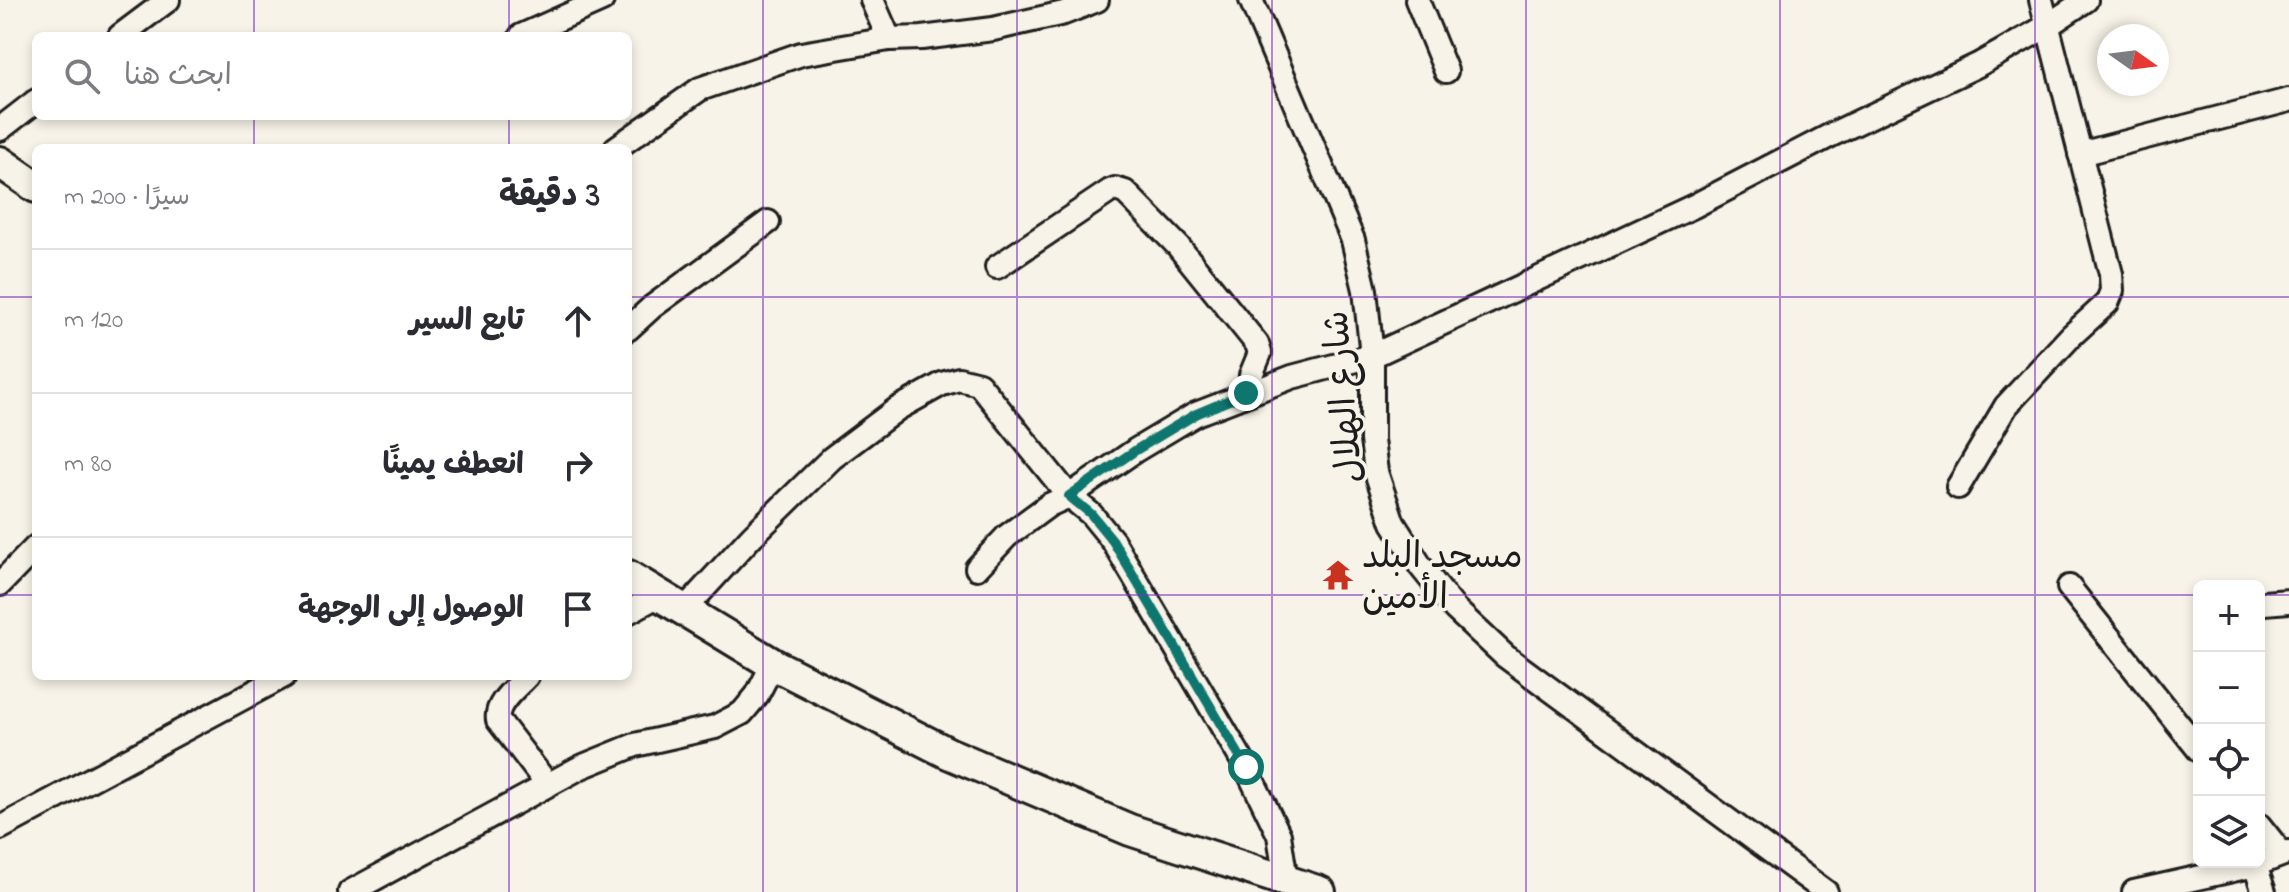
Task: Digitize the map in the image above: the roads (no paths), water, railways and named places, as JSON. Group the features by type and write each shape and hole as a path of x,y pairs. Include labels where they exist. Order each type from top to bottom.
{"street":[{"path":"125,32 168,0"},
{"path":"530,32 602,0"},
{"path":"872,0 889,39"},
{"path":"622,144 700,89 801,54 889,39 993,29 1064,13 1097,0"},
{"name":"شارع الهلال","path":"1251,0 1353,240 1365,290 1372,356 1372,440 1380,485 1393,523 1421,567 1455,609 1505,656 1826,892"},
{"path":"1417,0 1446,71"},
{"path":"1958,487 2006,406 2072,335 2107,303 2112,291 2111,274 2041,0"},
{"path":"977,568 1007,536 1049,505 1069,496 1196,414 1292,377 1372,356 1694,206 1833,134 1978,65 2086,0"},
{"path":"2080,154 2289,100"},
{"path":"0,129 32,104"},
{"path":"0,162 32,184"},
{"path":"997,267 1110,191 1125,192 1178,246 1257,344 1260,353 1251,375 1250,392"},
{"path":"632,325 652,307 768,222"},
{"path":"632,611 672,602 752,536 832,458 897,409 942,384 959,379 979,384 1069,496 1091,514 1113,541 1246,767 1279,835 1286,880"},
{"path":"0,584 32,551"},
{"path":"632,578 773,664 948,753 1130,830 1320,892"},
{"path":"2069,587 2193,742"},
{"path":"2265,603 2289,601"},
{"path":"350,892 547,784 635,745 715,727 742,713 757,695 773,664"},
{"path":"0,828 277,680"},
{"path":"523,680 501,704 498,720 547,784"},
{"path":"2265,831 2286,853 2265,861"},
{"path":"2134,892 2242,868"},
{"path":"2256,868 2264,892"}],"place":[{"name":"مسجد البلد الأمين","path":"1338,575"}]}
